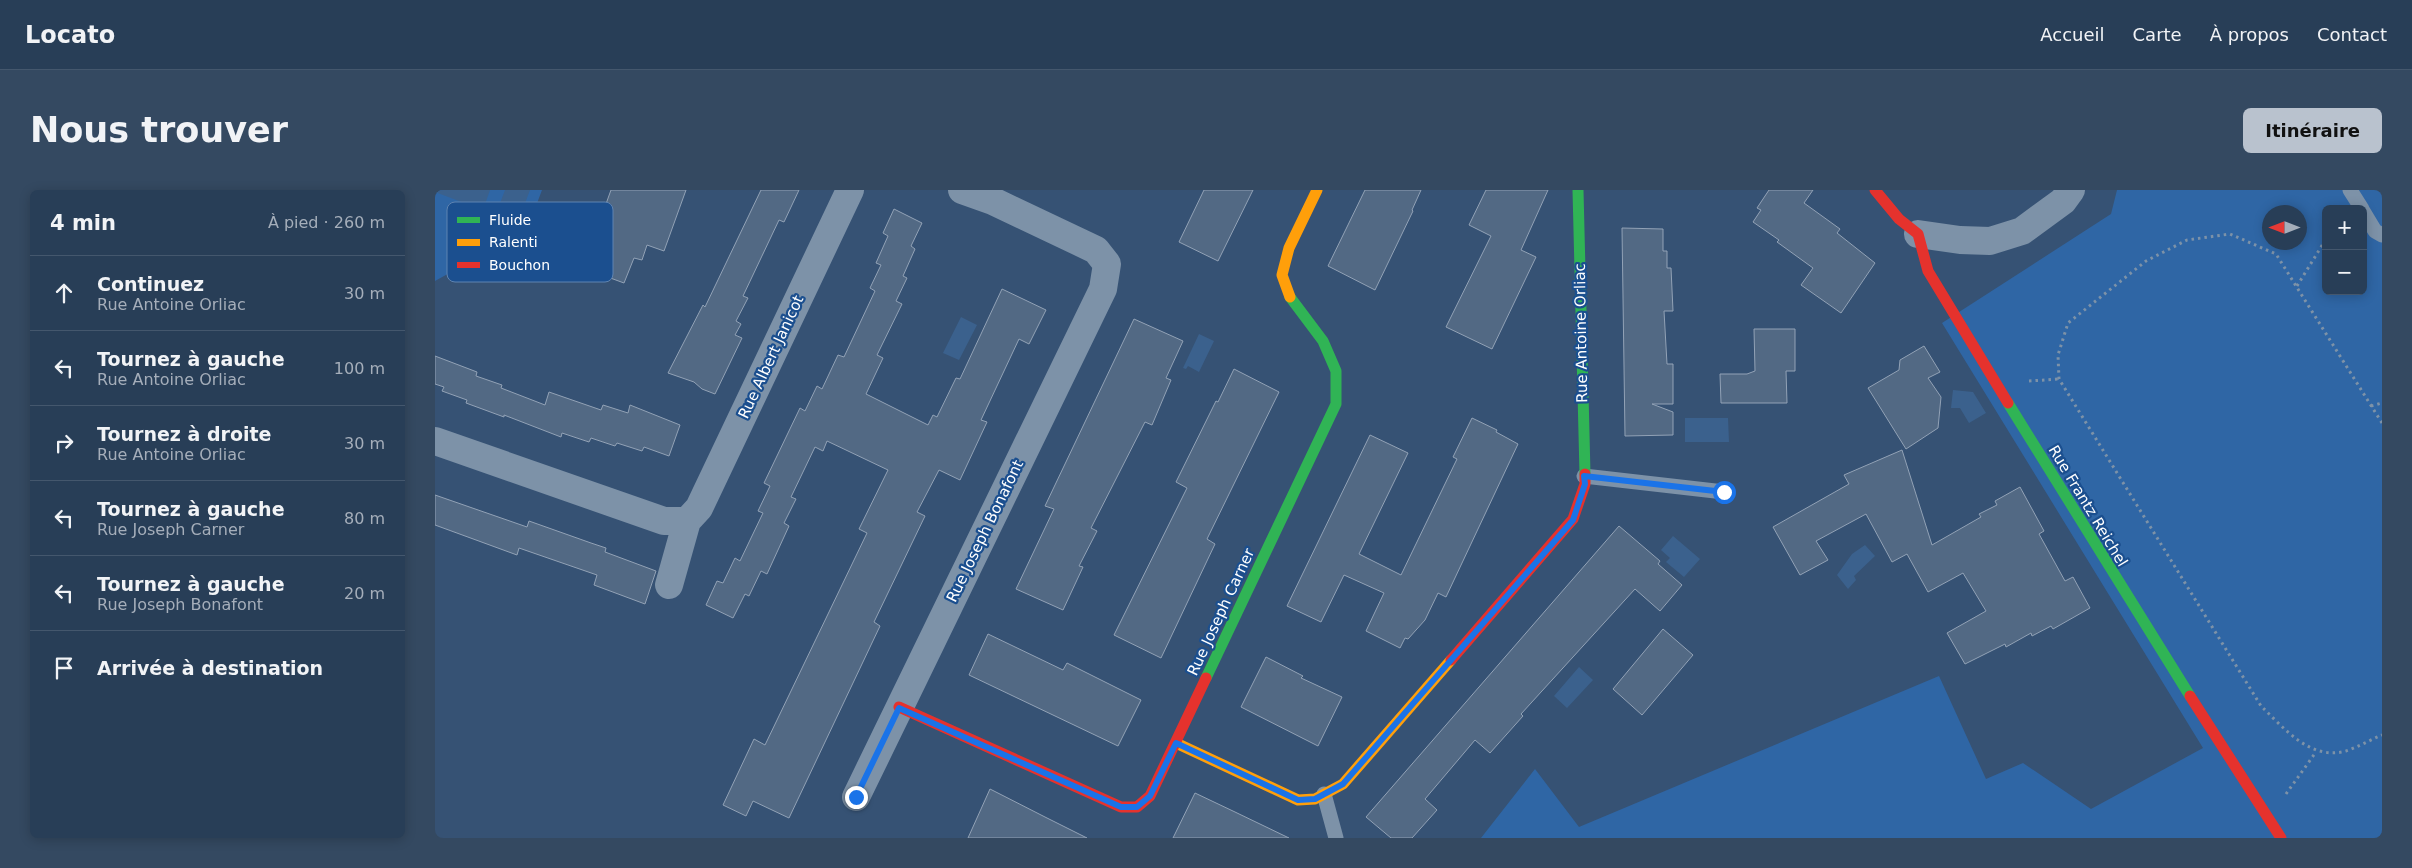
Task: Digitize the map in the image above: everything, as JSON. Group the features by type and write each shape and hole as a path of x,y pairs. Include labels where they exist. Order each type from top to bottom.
{"street":[{"name":"Rue Albert Janicot","path":"669,585 687,521 699,508 850,190"},
{"path":"962,190 995,195"},
{"name":"Rue Joseph Carner","path":"899,708 1121,807 1137,807 1150,796 1336,404 1336,371 1323,341 1289,296 1282,275 1289,248 1317,190"},
{"name":"Rue Antoine Orliac","path":"1176,743 1298,800 1315,799 1343,784 1573,520 1585,484 1578,190"},
{"path":"1875,190 1899,219 1918,234 1960,240 1990,240 2022,231 2063,202 2071,190"},
{"name":"Rue Joseph Bonafont","path":"856,797 1103,289 1107,264 1095,250 995,195"},
{"name":"Rue Frantz Reichel","path":"1918,234 1928,271 2144,625 2281,838"},
{"path":"435,441 664,521 687,521"}],"lane":[{"path":"2350,190 2360,205"},
{"path":"2367,217 2375,231 2382,235"},
{"path":"1584,476 1724,492"},
{"path":"1324,794 1336,838"}],"path":[{"path":"2382,424 2276,254 2230,234 2187,240 2147,261 2068,323 2058,356 2059,380 2261,706 2295,738 2316,752 2345,751 2382,735"},
{"path":"2297,286 2322,245"},
{"path":"2371,406 2382,403"},
{"path":"2266,814 2279,804 2316,752"}],"shaded area":[{"path":"435,190 542,190 538,202 447,202 447,274 435,281"},
{"path":"435,190 490,190 486,202 462,202 435,192"},
{"path":"505,190 530,190 526,202 500,202"},
{"path":"2117,190 2382,190 2382,838 1481,838 1535,769 1579,827 1939,676 1986,779 2023,763 2091,809 2203,748 1942,323 2111,214"},
{"path":"961,317 977,325 959,360 943,353"},
{"path":"1199,334 1214,341 1199,372 1188,366 1186,369 1183,368"},
{"path":"1953,390 1973,392 1986,413 1969,423 1960,408 1951,408"},
{"path":"1685,418 1728,418 1729,442 1685,442"},
{"path":"1673,536 1700,559 1684,577 1666,562 1670,558 1661,550"},
{"path":"1865,545 1875,556 1854,576 1856,580 1848,589 1837,575 1852,554"},
{"path":"1579,667 1593,680 1567,708 1554,696"}],"building":[{"path":"611,190 686,190 664,251 647,245 642,260 634,258 624,283 613,279 613,202 607,202"},
{"path":"761,190 799,190 784,222 779,220 743,296 748,298 736,321 741,324 735,335 742,338 715,394 702,389 694,382 668,373 703,305 705,307"},
{"path":"1204,190 1253,190 1218,261 1179,242"},
{"path":"1365,190 1421,190 1413,211 1375,290 1328,266"},
{"path":"1486,190 1548,190 1521,250 1536,257 1492,349 1446,327 1491,236 1469,225"},
{"path":"1769,190 1813,190 1804,203 1840,229 1837,233 1875,263 1841,313 1801,285 1813,268 1777,242 1779,240 1753,222 1761,210 1757,208"},
{"path":"894,209 922,223 911,246 915,249 903,276 907,278 896,301 902,304 877,355 883,358 866,394 928,425 933,415 937,417 956,378 960,379 1002,289 1046,310 1029,344 1019,339 981,420 987,422 960,480 939,470 917,512 925,516 874,622 880,626 789,818 753,801 746,816 723,805 754,739 765,745 867,533 859,529 888,470 827,441 823,451 815,447 791,497 796,499 784,523 789,526 767,574 761,571 749,596 745,594 733,618 706,605 717,581 723,583 735,558 740,561 763,513 758,511 770,486 764,483 800,408 805,411 817,386 822,389 838,355 844,357 875,291 870,288 881,265 876,263 888,236 883,233"},
{"path":"1622,228 1663,229 1663,251 1667,251 1667,268 1671,268 1673,311 1664,311 1667,364 1673,364 1673,404 1652,404 1673,412 1673,435 1625,436"},
{"path":"1134,319 1183,341 1166,378 1171,380 1152,425 1145,422 1091,528 1097,531 1079,566 1083,567 1063,610 1016,589 1054,509 1045,506"},
{"path":"1754,329 1795,329 1795,371 1786,371 1787,403 1721,403 1720,374 1747,374 1755,371"},
{"path":"1924,346 1940,372 1928,378 1941,397 1938,428 1906,449 1868,388 1899,370 1900,360"},
{"path":"435,356 477,372 476,376 502,385 501,388 545,405 549,392 601,410 603,405 628,413 630,405 680,425 669,456 644,447 642,451 617,443 615,446 591,438 589,442 562,433 561,437 504,415 504,417 466,403 467,400 442,391 444,387 435,384"},
{"path":"1234,369 1279,392 1207,539 1215,544 1161,658 1114,635 1187,488 1176,482"},
{"path":"1472,418 1497,430 1496,432 1518,444 1446,597 1438,593 1425,620 1408,639 1405,638 1400,648 1366,631 1384,593 1344,575 1321,622 1287,606 1370,435 1408,453 1359,554 1401,575 1457,459 1453,457"},
{"path":"1902,450 1932,545 1981,517 1979,514 1997,505 1995,501 2020,487 2044,531 2039,534 2065,581 2073,577 2090,608 2053,629 2051,626 2032,636 2031,633 2006,647 2005,644 1965,664 1947,633 1986,611 1963,573 1928,592 1907,554 1892,562 1866,514 1816,541 1828,560 1800,575 1773,527 1849,484 1844,475"},
{"path":"435,495 527,527 529,521 606,548 605,552 656,571 645,604 594,585 597,575 519,548 517,555 435,525"},
{"path":"1619,526 1660,561 1658,564 1682,585 1660,611 1635,589 1521,714 1523,716 1490,753 1475,740 1425,799 1437,810 1412,838 1391,838 1366,817"},
{"path":"1663,629 1693,655 1642,715 1613,689"},
{"path":"988,634 1063,670 1067,663 1141,700 1118,746 969,675"},
{"path":"1266,657 1303,676 1301,678 1342,697 1318,746 1241,707"},
{"path":"990,789 1045,817 1087,838 968,838"},
{"path":"1195,793 1235,812 1289,838 1173,838"}],"traffic: fast":[{"path":"1578,190 1585,474"},
{"path":"1206,678 1336,404 1336,371 1323,341 1290,297"},
{"path":"2008,403 2190,696"}],"traffic: slow":[{"path":"1290,297 1282,275 1289,248 1317,190"},
{"path":"1176,743 1298,800 1315,799 1343,784 1451,660"}],"traffic: jam":[{"path":"1875,190 1899,219 1918,234 1928,271 2008,403"},
{"path":"1451,660 1573,519 1585,484 1585,474"},
{"path":"899,707 1121,807 1137,807 1150,796 1206,678"},
{"path":"2190,696 2281,838"}],"route":[{"path":"856,797 899,708 1121,807 1137,807 1150,796 1176,743 1298,800 1315,799 1343,784 1573,520 1585,484 1584,476 1724,492"}]}
